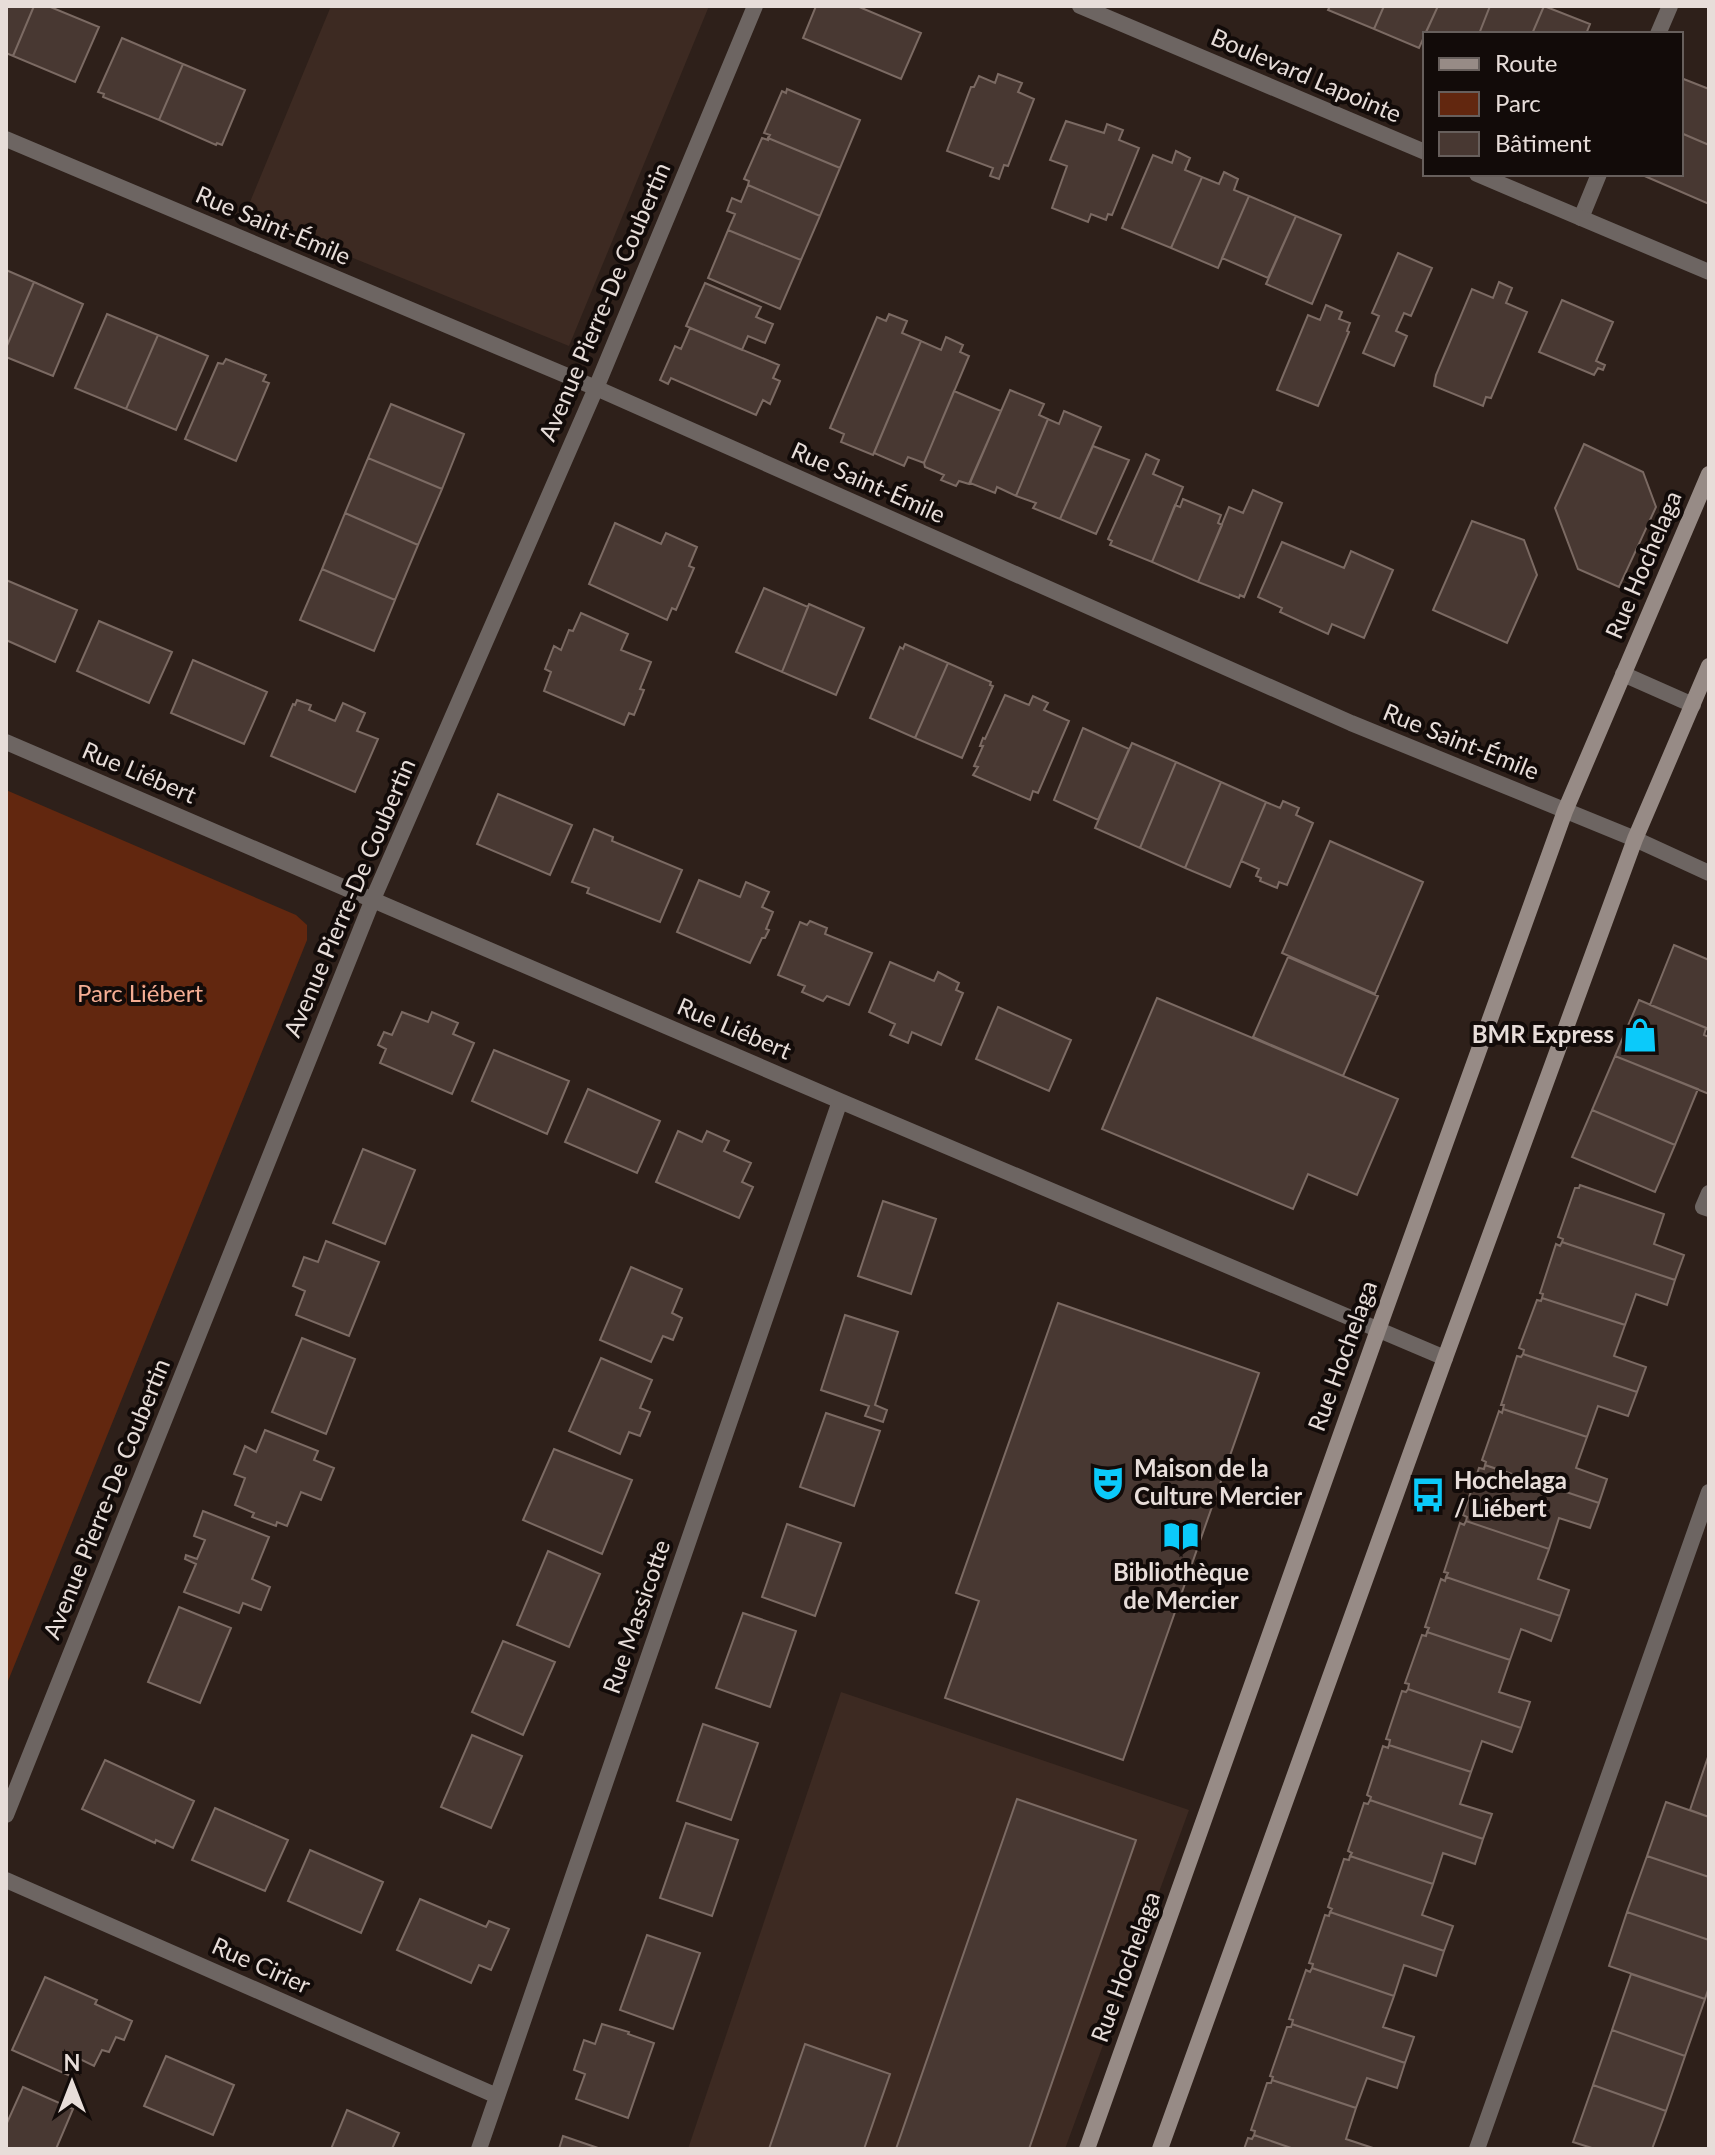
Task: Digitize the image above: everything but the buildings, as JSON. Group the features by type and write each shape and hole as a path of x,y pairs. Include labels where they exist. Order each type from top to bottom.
{"main road":[{"name":"Rue Hochelaga","path":"1087,2149 1565,811 1709,474"},
{"path":"1160,2149 1635,839 1709,666"}],"street":[{"name":"Avenue Pierre-De Coubertin","path":"6,1815 373,899 596,388 755,6"},
{"name":"Boulevard Lapointe","path":"1080,6 1423,151"},
{"path":"1659,32 1670,6"},
{"name":"Rue Saint-Émile","path":"6,139 596,388 1351,723 1635,839 1709,873"},
{"path":"1482,176 1709,272"},
{"path":"1581,218 1598,176"},
{"name":"Rue Hochelaga","path":"1623,674 1693,705"},
{"name":"Rue Liébert","path":"6,742 1445,1358"},
{"name":"Rue Massicotte","path":"479,2149 840,1101"},
{"path":"1709,1193 1703,1207 1709,1209"},
{"path":"1477,2149 1709,1492"},
{"name":"Rue Cirier","path":"6,1880 497,2096"}],"shaded area":[{"path":"331,6 709,6 569,346 245,214"},
{"path":"841,1692 1189,1810 1065,2149 688,2149"}],"green space":[{"name":"Parc Liébert","path":"6,790 296,915 307,925 307,940 6,1686"}],"place":[{"name":"BMR Express","path":"1640,1035"},
{"name":"Maison de la Culture Mercier","path":"1108,1483"},
{"name":"Hochelaga / Liébert","path":"1428,1495"},
{"name":"Bibliothèque de Mercier","path":"1181,1536"}]}
